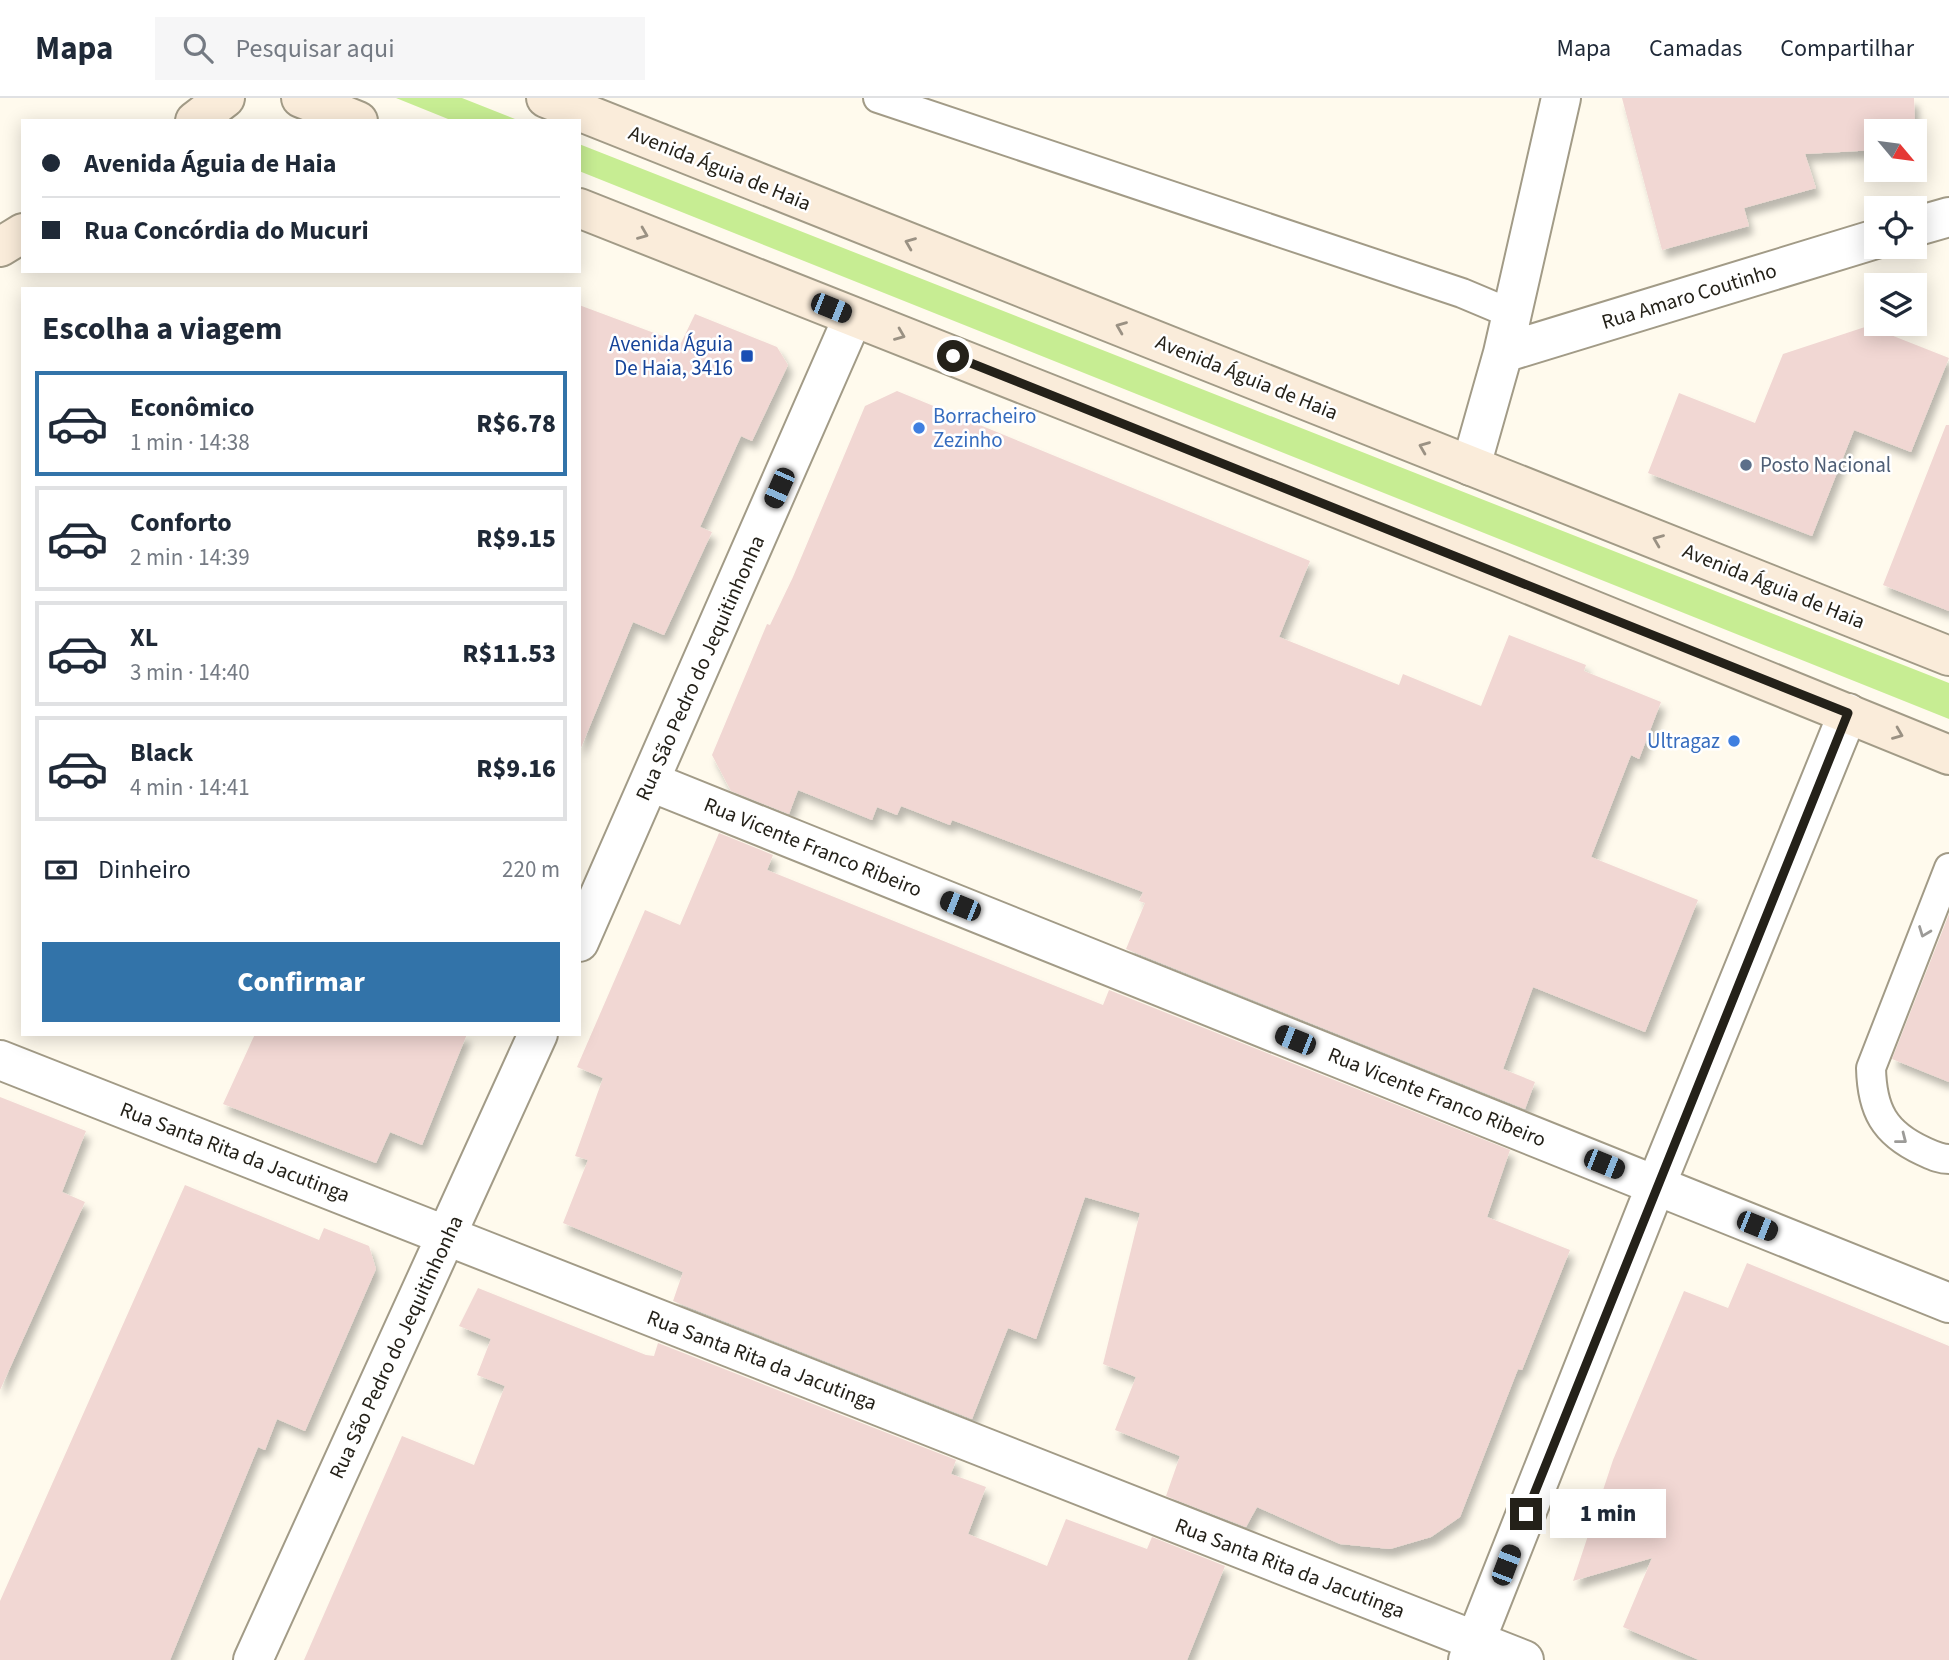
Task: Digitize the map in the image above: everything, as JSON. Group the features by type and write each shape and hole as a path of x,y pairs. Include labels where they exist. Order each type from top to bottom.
{"main road":[{"path":"198,119 225,98"},
{"path":"301,98 353,119"},
{"name":"Avenida Águia de Haia","path":"546,98 1949,656"},
{"path":"581,209 1949,755"},
{"path":"0,247 21,234"}],"street":[{"path":"1471,466 1503,353 1562,98"},
{"path":"1927,223 1949,217"},
{"name":"Rua Amaro Coutinho","path":"1503,353 1864,243"},
{"name":"Rua São Pedro do Jequitinhonha","path":"581,938 853,317"},
{"path":"1472,1650 1656,1185 1848,713"},
{"name":"Rua Vicente Franco Ribeiro","path":"651,782 1949,1303"},
{"name":"Rua São Pedro do Jequitinhonha","path":"253,1660 537,1036"},
{"name":"Rua Santa Rita da Jacutinga","path":"0,1060 447,1236 1472,1650 1524,1660"}],"lane":[{"path":"878,98 1462,293 1512,314"},
{"path":"1949,868 1871,1068 1872,1095 1883,1121 1901,1141 1941,1159 1949,1159"}],"green space":[{"path":"396,98 462,98 515,119 448,119"},
{"path":"581,145 1949,683 1949,719 581,172"}],"building":[{"path":"1622,98 1914,98 1915,119 1864,119 1864,151 1805,154 1816,188 1744,208 1749,226 1662,250"},
{"path":"581,306 681,343 695,314 777,347 788,365 752,441 741,436 700,527 712,532 664,635 633,622 581,748"},
{"path":"1864,327 1864,336 1893,336 1949,358 1911,452 1854,430 1812,536 1648,473 1679,393 1755,423 1783,354"},
{"path":"897,391 1310,561 1279,637 1399,685 1403,674 1481,706 1509,635 1586,665 1584,671 1661,702 1639,759 1631,755 1591,857 1698,900 1645,1032 1533,987 1503,1069 1535,1082 1525,1109 1126,949 1145,903 1139,901 1143,892 952,820 950,825 901,806 897,815 877,807 872,820 798,790 789,814 731,791 712,755 767,624 770,625 793,577 865,406"},
{"path":"1946,425 1949,425 1949,611 1883,585"},
{"path":"719,833 773,855 767,870 1013,969 1103,1005 1109,990 1510,1150 1487,1217 1570,1250 1522,1370 1518,1369 1460,1517 1431,1537 1390,1549 1340,1544 1257,1507 1246,1527 1166,1496 1180,1456 1115,1430 1136,1377 1103,1364 1140,1213 1085,1197 1036,1339 1008,1328 972,1419 673,1301 683,1272 563,1223 588,1160 575,1156 603,1078 577,1067 645,910 680,925"},
{"path":"1949,914 1949,1082 1892,1059"},
{"path":"254,1036 466,1036 422,1145 390,1132 376,1163 223,1104"},
{"path":"0,1097 86,1131 62,1192 85,1202 0,1390"},
{"path":"185,1185 319,1240 324,1228 369,1246 376,1269 305,1431 277,1419 265,1450 258,1447 170,1660 0,1660 0,1601"},
{"path":"1747,1263 1949,1346 1949,1660 1699,1660 1623,1627 1652,1558 1573,1581 1613,1460 1684,1291 1728,1308"},
{"path":"478,1288 646,1355 654,1356 658,1343 956,1460 951,1474 986,1487 968,1534 1047,1566 1066,1519 1147,1549 1152,1537 1225,1566 1187,1660 304,1660 402,1436 474,1465 505,1386 477,1375 491,1339 459,1326"}],"place":[{"name":"Avenida Águia De Haia, 3416","path":"747,356"},
{"name":"Borracheiro Zezinho","path":"919,428"},
{"name":"Posto Nacional","path":"1746,465"},
{"name":"Ultragaz","path":"1734,741"}],"route":[{"path":"953,356 1848,713 1526,1514"}]}
